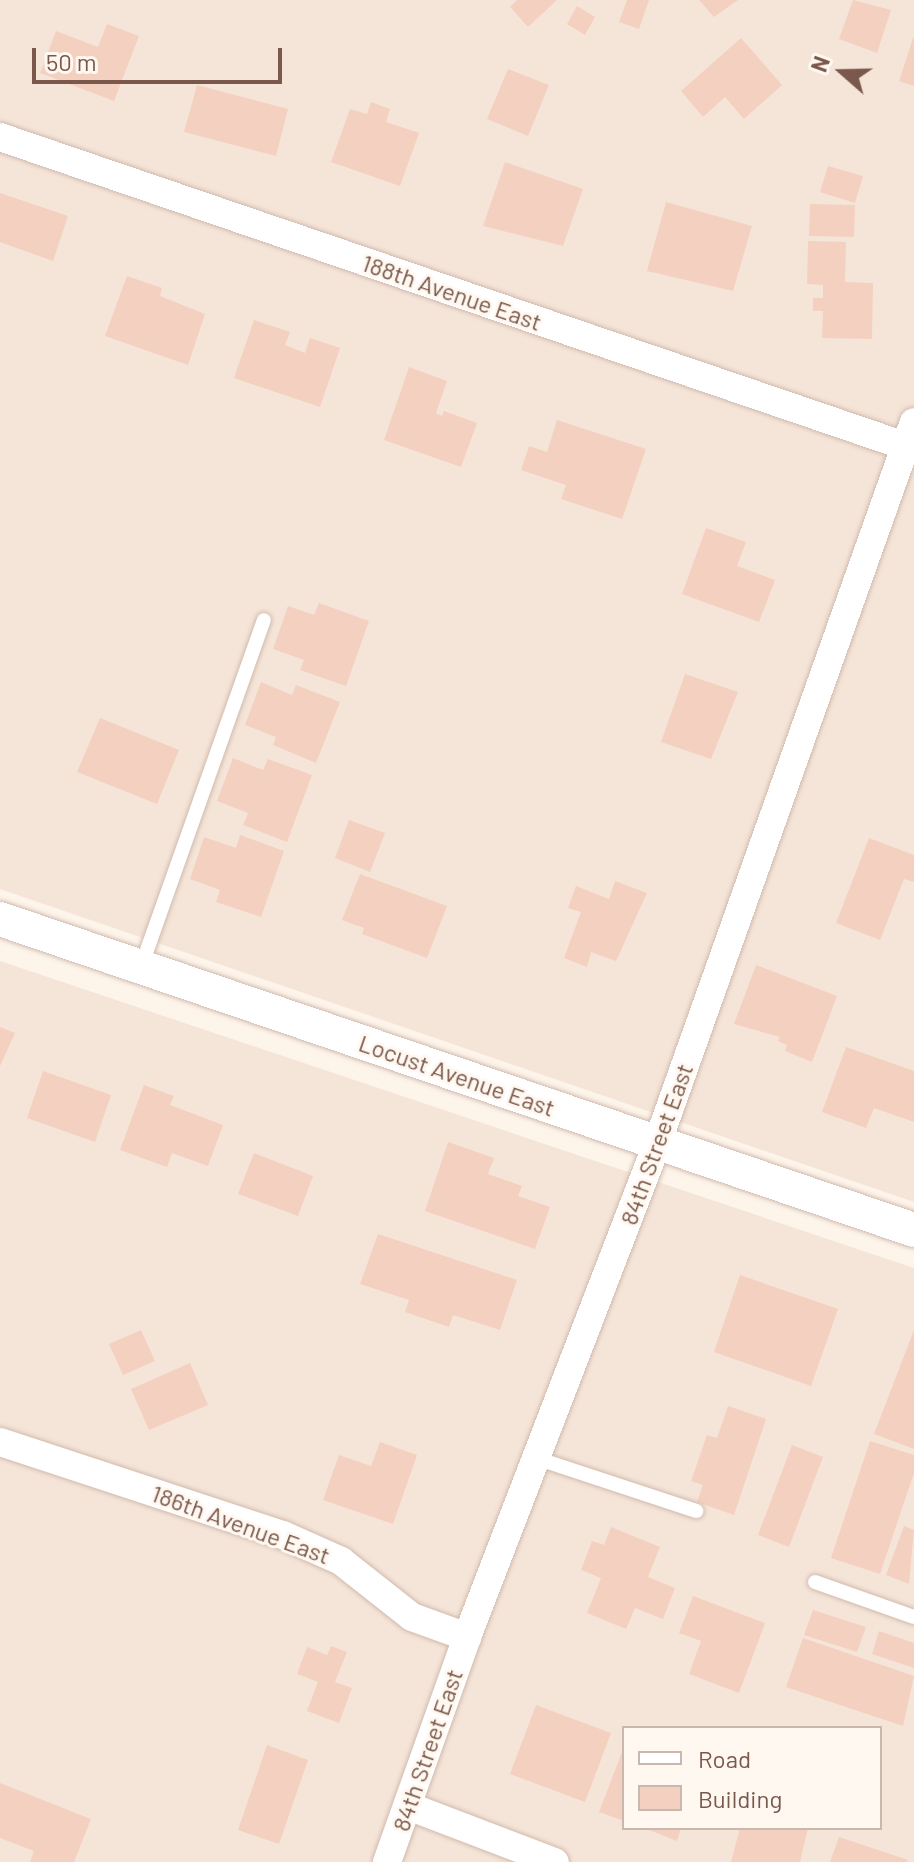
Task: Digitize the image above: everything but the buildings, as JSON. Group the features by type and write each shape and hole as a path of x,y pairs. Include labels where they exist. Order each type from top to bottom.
{"street":[{"name":"188th Avenue East","path":"0,137 909,434"},
{"name":"84th Street East","path":"387,1862 467,1637 657,1144 909,434"},
{"name":"Locust Avenue East","path":"0,919 914,1230"},
{"name":"186th Avenue East","path":"0,1442 283,1535 341,1561 412,1617 467,1637"},
{"path":"408,1806 555,1862"}],"lane":[{"path":"141,967 264,620"},
{"path":"536,1458 696,1511"},
{"path":"815,1582 914,1616"}],"shaded area":[{"path":"0,0 914,0 914,1202 0,889"},
{"path":"0,961 914,1268 914,1862 0,1862"}]}
